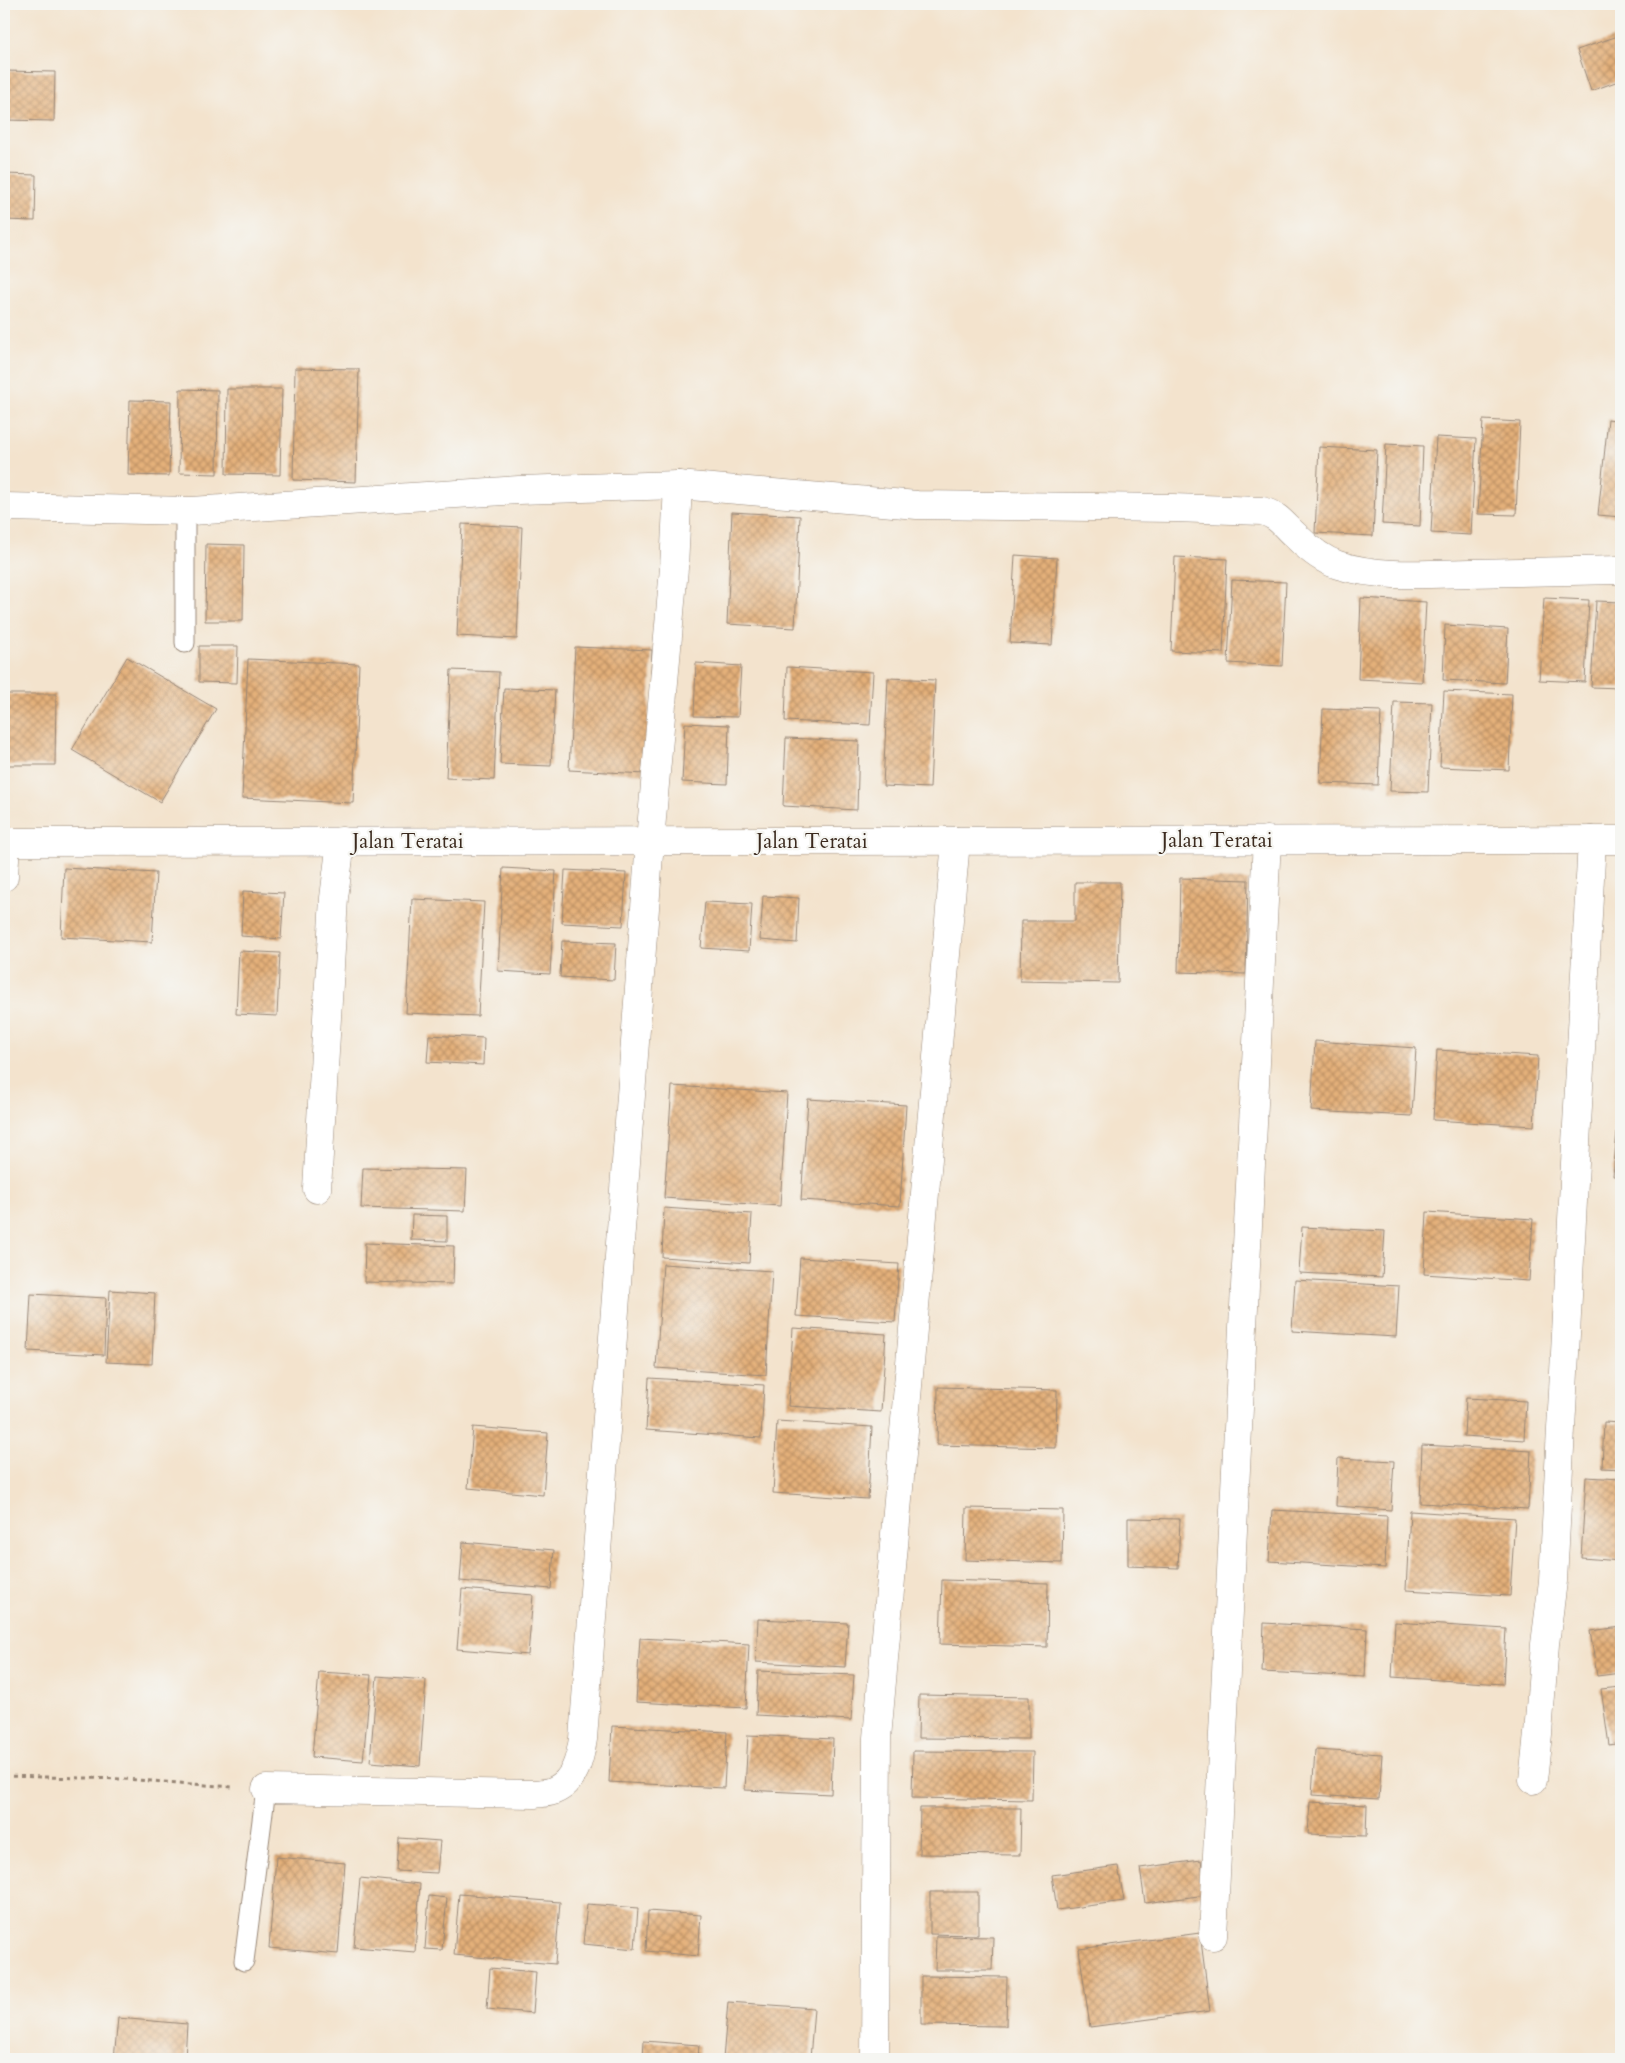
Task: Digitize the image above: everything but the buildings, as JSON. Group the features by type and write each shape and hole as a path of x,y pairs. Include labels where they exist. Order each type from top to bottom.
{"street":[{"path":"266,1789 535,1794 556,1790 571,1777 579,1761 583,1739 650,841 674,568 678,485"},
{"path":"4,507 185,510 519,490 678,485 918,505 1262,511 1280,518 1296,537 1320,555 1336,564 1367,572 1431,574 1621,570"},
{"path":"875,2059 877,1738 956,840"},
{"path":"1213,1936 1267,840"},
{"path":"1533,1780 1545,1644 1553,1581 1592,840"},
{"name":"Jalan Teratai","path":"5,842 1621,840"},
{"path":"4,877 5,842"},
{"path":"317,1189 334,898 342,842"}],"lane":[{"path":"185,510 185,643"},
{"path":"244,1961 266,1789"}],"path":[{"path":"4,1776 142,1780 266,1789"}]}
